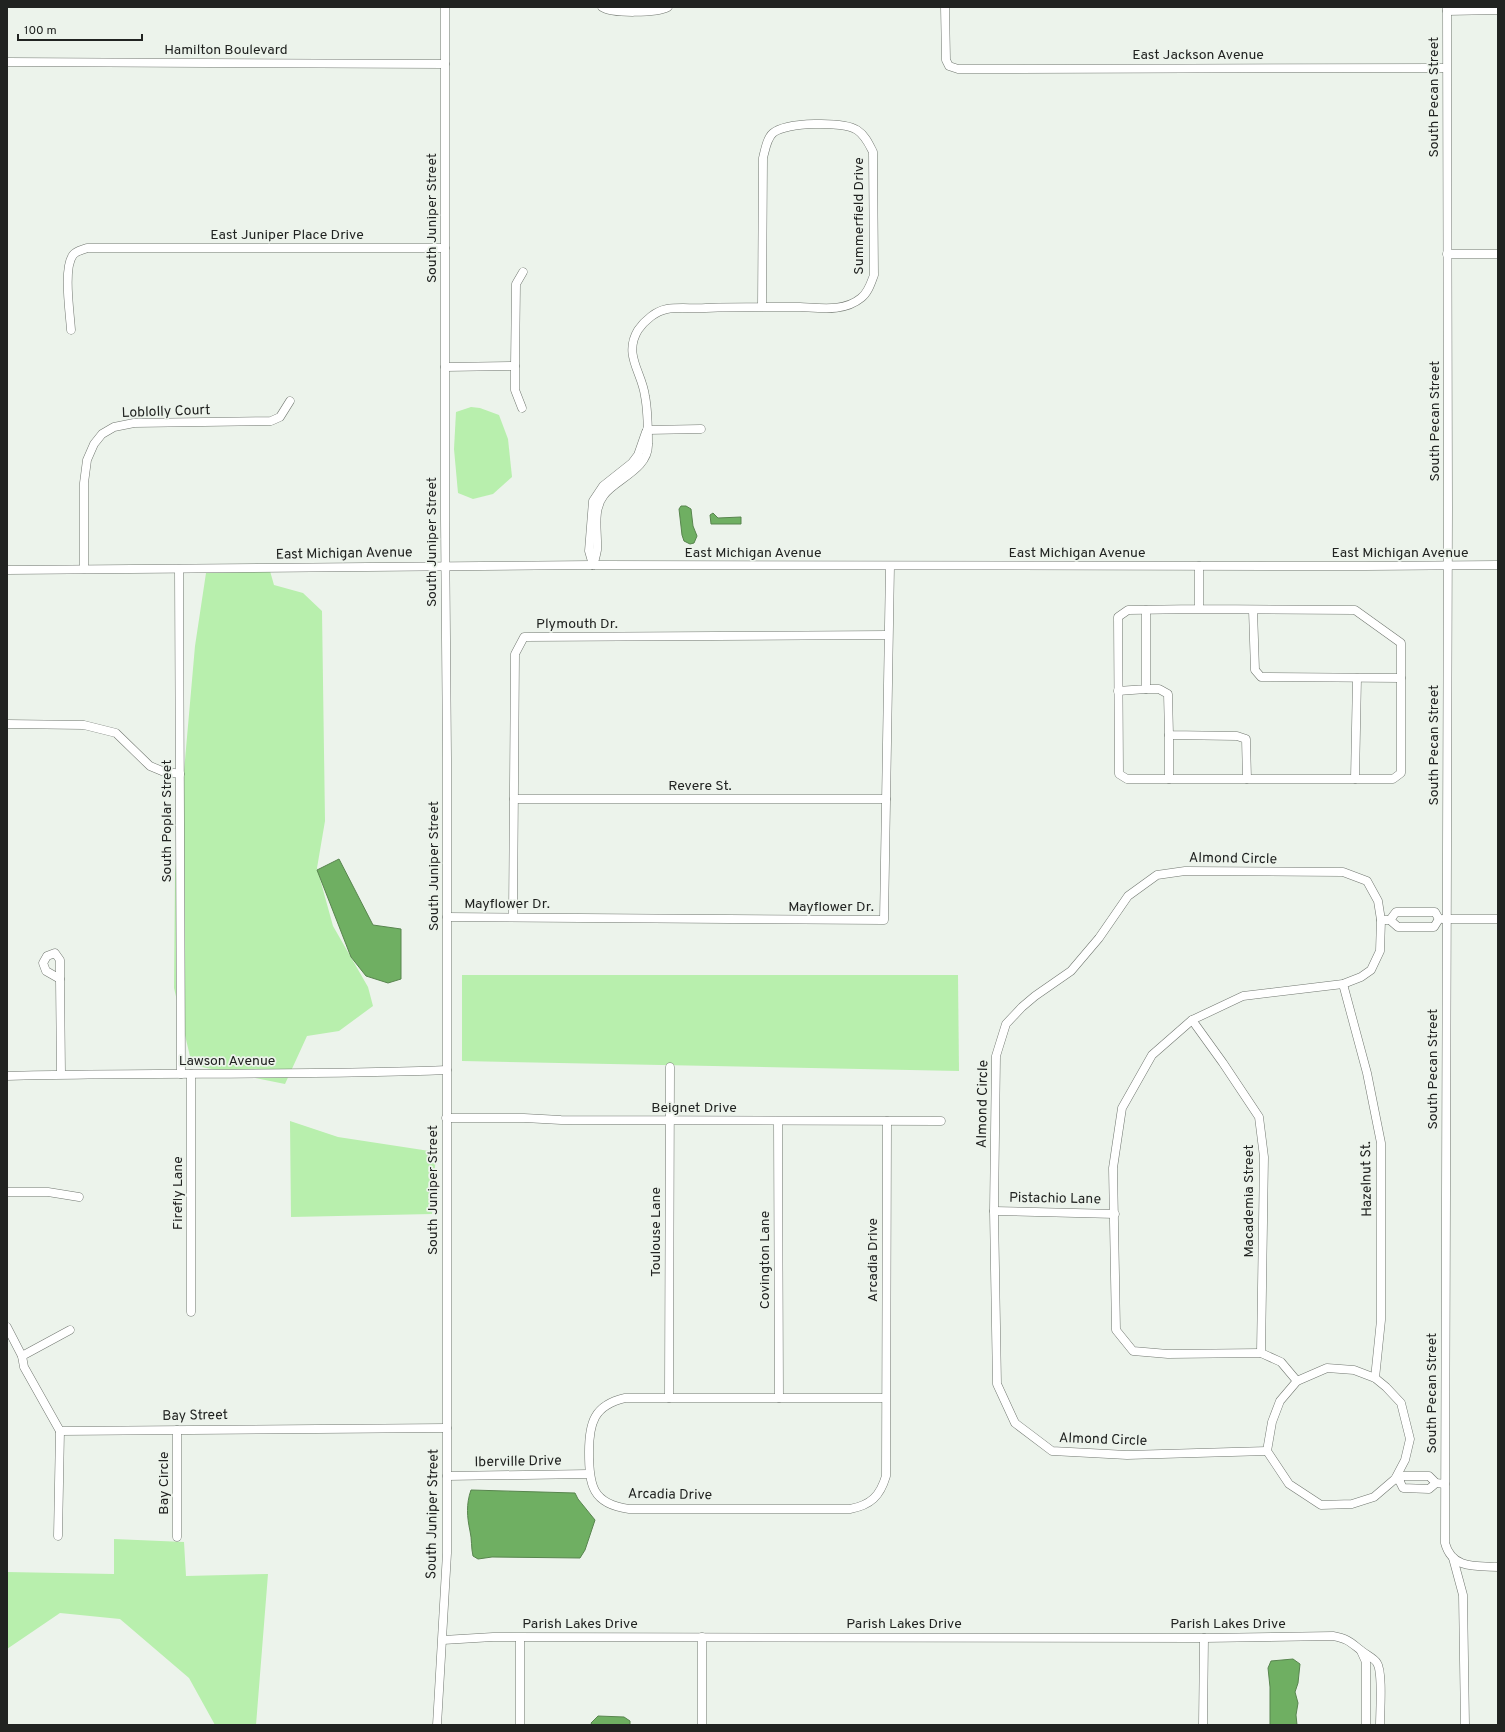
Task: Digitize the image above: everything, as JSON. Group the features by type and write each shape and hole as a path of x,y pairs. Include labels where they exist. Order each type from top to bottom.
{"street":[{"name":"South Juniper Street","path":"437,1725 447,1553 448,1476 446,1118 445,7"},
{"path":"602,7 612,11 653,11 668,7"},
{"name":"East Jackson Avenue","path":"945,7 946,60 949,66 958,69 1446,68"},
{"path":"1447,9 1498,10"},
{"name":"South Pecan Street","path":"1447,9 1447,566 1443,919 1445,1543 1448,1552 1453,1558"},
{"name":"Hamilton Boulevard","path":"7,62 445,64"},
{"name":"Summerfield Drive","path":"593,565 597,553 596,513 599,503 610,488 639,465 649,446 645,396 640,376 632,361 632,346 638,330 650,316 666,309 762,307 841,308 863,298 874,275 873,152 866,139 856,129 840,125 792,125 780,128 772,134 763,158 762,307"},
{"name":"East Juniper Place Drive","path":"71,330 68,278 72,256 87,248 445,248"},
{"path":"1447,254 1498,254"},
{"path":"522,408 515,390 515,366 516,284 523,272"},
{"path":"445,367 515,366"},
{"name":"Loblolly Court","path":"84,569 84,483 87,460 94,444 102,434 114,427 134,424 271,421 280,417 290,401"},
{"path":"647,430 701,429"},
{"name":"East Michigan Avenue","path":"7,570 593,565 1498,565"},
{"name":"Mayflower Dr.","path":"446,917 884,920 890,566"},
{"path":"1199,566 1199,609"},
{"name":"South Poplar Street","path":"179,569 181,1074"},
{"path":"1199,609 1354,610 1400,643 1401,773 1393,779 1127,779 1119,774 1118,617 1128,610 1199,609"},
{"path":"1146,610 1146,689"},
{"path":"1253,610 1255,670 1261,677 1401,678"},
{"name":"Plymouth Dr.","path":"513,917 515,654 524,637 888,635"},
{"path":"1355,779 1357,678"},
{"path":"1118,690 1160,689 1168,694 1168,779"},
{"path":"7,724 84,725 116,733 150,766 162,772 180,774"},
{"path":"1169,736 1237,736 1246,739 1247,779"},
{"name":"Revere St.","path":"514,799 886,799"},
{"name":"Almond Circle","path":"1267,1452 1127,1455 1052,1451 1015,1423 997,1384 994,1211 996,1056 1006,1024 1031,1000 1071,971 1099,938 1128,896 1157,875 1185,871 1343,872 1367,881 1378,901 1381,920 1380,951 1371,970 1361,977 1343,984 1244,996 1192,1020 1152,1054 1122,1108 1113,1168 1116,1330 1133,1351 1168,1354 1261,1354 1281,1362 1297,1381"},
{"path":"1390,920 1396,912 1435,912 1443,919 1498,919"},
{"path":"1381,920 1390,920 1398,927 1434,927 1443,919"},
{"path":"60,979 61,1074"},
{"name":"Hazelnut St.","path":"1343,984 1367,1073 1381,1143 1381,1320 1376,1378"},
{"name":"Macademia Street","path":"1192,1020 1259,1117 1264,1157 1261,1354"},
{"name":"Toulouse Lane","path":"669,1398 670,1067"},
{"name":"Lawson Avenue","path":"7,1076 61,1074 191,1074 447,1070"},
{"name":"Firefly Lane","path":"191,1074 191,1312"},
{"name":"Beignet Drive","path":"446,1118 670,1121 941,1121"},
{"name":"Covington Lane","path":"778,1121 779,1398"},
{"name":"Arcadia Drive","path":"886,1398 625,1398 609,1402 601,1408 593,1421 589,1435 589,1474 591,1484 596,1493 606,1502 618,1507 629,1508 850,1509 869,1503 877,1496 882,1488 886,1476 887,1121"},
{"path":"7,1192 48,1192 79,1197"},
{"name":"Pistachio Lane","path":"994,1211 1115,1214"},
{"path":"7,1327 22,1356 24,1367 60,1431 58,1536"},
{"path":"22,1356 70,1330"},
{"path":"1397,1480 1405,1460 1410,1438 1401,1403 1376,1378 1354,1370 1327,1368 1297,1381 1280,1401 1272,1422 1267,1452 1289,1484 1321,1505 1352,1504 1374,1497 1403,1476 1428,1476 1436,1483 1445,1484"},
{"name":"Bay Street","path":"60,1431 447,1428"},
{"name":"Bay Circle","path":"177,1430 177,1537"},
{"name":"Iberville Drive","path":"448,1476 589,1474"},
{"path":"1397,1480 1403,1488 1429,1489 1436,1483"},
{"path":"1453,1558 1470,1565 1498,1567"},
{"path":"1453,1558 1463,1595 1465,1725"},
{"name":"Parish Lakes Drive","path":"443,1640 493,1637 1204,1638 1333,1636 1345,1638 1355,1644 1361,1651 1377,1663 1380,1674 1380,1725"},
{"path":"702,1637 702,1725"},
{"path":"520,1638 520,1725"},
{"path":"1203,1725 1204,1638"},
{"path":"1361,1651 1366,1662 1366,1725"}],"shaded area":[{"path":"471,407 480,408 499,415 508,439 512,477 493,494 473,499 458,493 454,449 456,412"},
{"path":"681,506 686,506 691,509 693,526 697,536 694,543 690,544 684,541 679,509"},
{"path":"713,513 718,518 741,517 741,524 711,524 710,515"},
{"path":"270,571 274,585 303,593 322,611 325,821 317,868 333,926 368,987 373,1006 339,1031 307,1036 285,1084 192,1065 174,988 175,874 195,646 206,573"},
{"path":"339,859 373,925 401,929 401,979 388,983 366,976 351,957 317,870"},
{"path":"462,975 958,975 959,1071 462,1061"},
{"path":"290,1121 338,1137 436,1152 432,1214 291,1217"},
{"path":"471,1490 575,1493 595,1520 585,1550 580,1558 492,1557 478,1559 473,1556 468,1521 468,1505"},
{"path":"114,1539 184,1542 186,1576 268,1574 256,1725 215,1725 189,1678 120,1619 60,1613 7,1649 7,1572 114,1574"},
{"path":"1293,1659 1300,1664 1298,1683 1295,1692 1298,1703 1296,1715 1297,1725 1270,1725 1270,1687 1268,1668 1271,1661"},
{"path":"598,1716 624,1717 630,1721 630,1725 592,1725 591,1723"}]}
